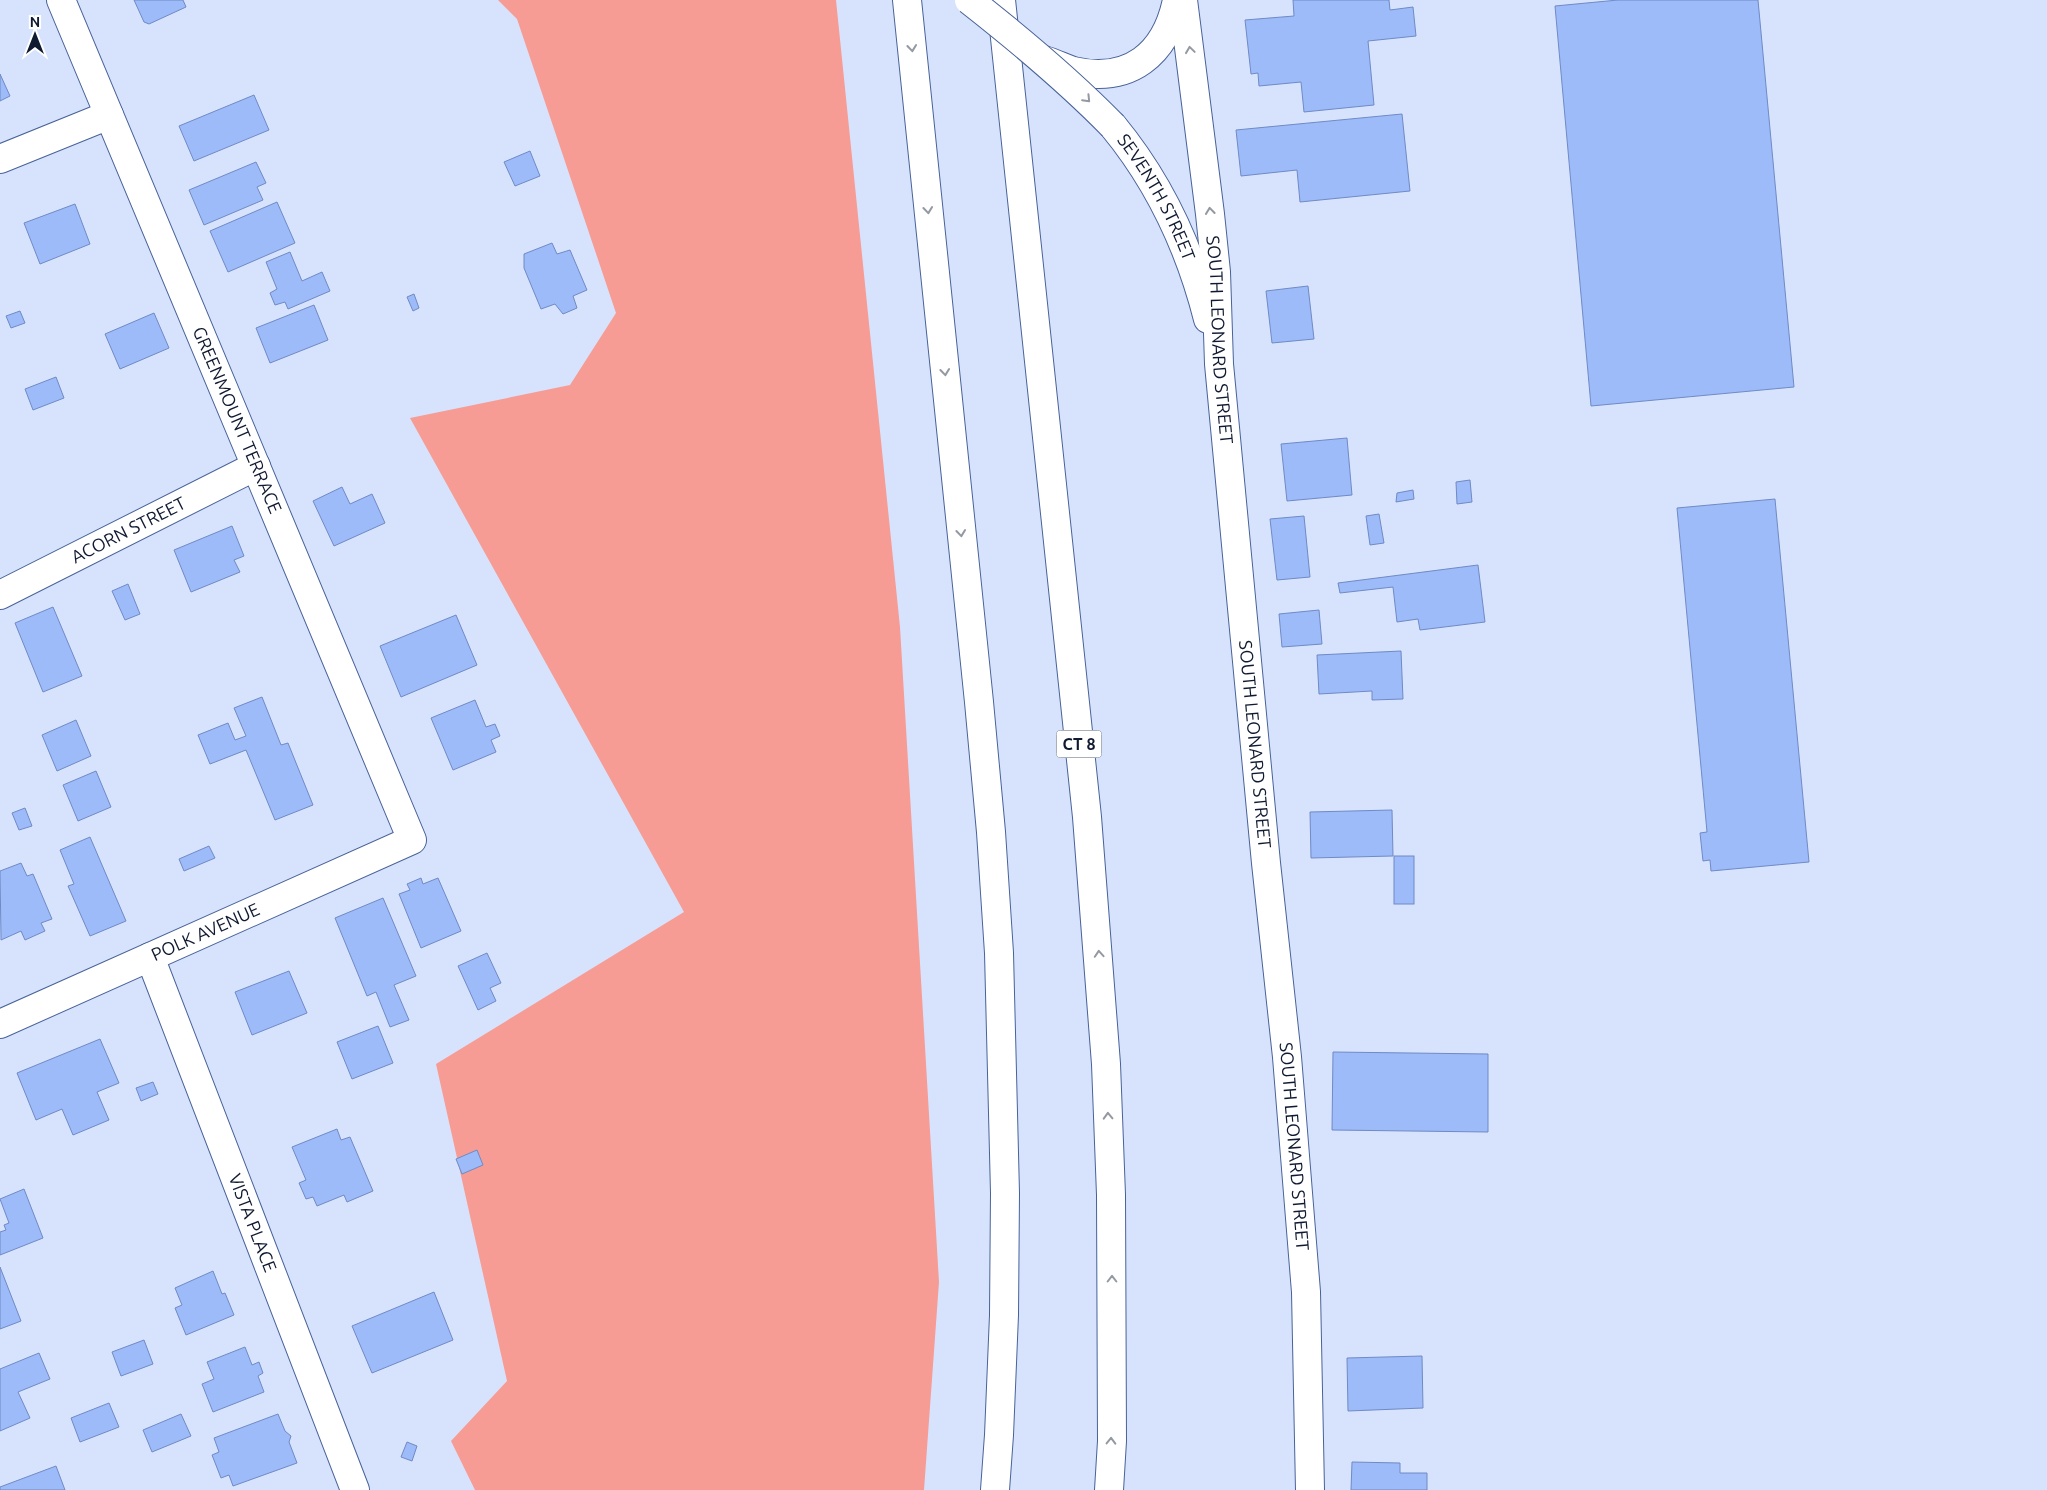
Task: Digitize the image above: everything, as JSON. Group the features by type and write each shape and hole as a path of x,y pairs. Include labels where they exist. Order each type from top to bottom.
{"main road":[{"name":"GREENMOUNT TERRACE","path":"62,0 412,840"},
{"path":"907,0 979,702 991,832 999,953 1005,1202 1004,1315 995,1490"},
{"name":"SEVENTH STREET","path":"969,0 1044,60 1080,92 1113,126 1135,153 1170,213 1184,244 1219,364"},
{"name":"CT 8","path":"1001,0 1087,817 1099,961 1106,1064 1111,1196 1112,1432 1109,1490"},
{"name":"SEVENTH STREET","path":"1044,60 1081,72 1097,74 1122,71 1142,62 1160,45 1172,25 1177,0"},
{"name":"SOUTH LEONARD STREET","path":"1183,0 1216,272 1219,364 1265,853 1287,1057 1302,1236 1309,1386 1310,1490"},
{"path":"0,160 110,115"},
{"name":"ACORN STREET","path":"0,594 256,466"},
{"name":"POLK AVENUE","path":"0,1024 412,840"},
{"name":"VISTA PLACE","path":"150,957 355,1490"}],"shaded area":[{"path":"498,0 836,0 900,627 939,1282 924,1490 475,1490 451,1441 507,1381 436,1064 684,912 410,418 570,385 616,313 517,19"}],"building":[{"path":"134,0 183,0 186,7 149,24 144,22"},
{"path":"1293,0 1389,0 1390,10 1413,7 1416,36 1368,41 1374,105 1304,112 1301,82 1259,86 1258,73 1251,74 1245,20 1294,16"},
{"path":"1618,0 1758,0 1794,387 1591,406 1555,6"},
{"path":"0,74 10,96 0,101"},
{"path":"254,95 269,130 194,161 179,126"},
{"path":"1402,114 1410,191 1300,202 1297,170 1241,176 1236,130"},
{"path":"530,151 540,176 515,186 504,162"},
{"path":"256,162 266,183 257,187 263,200 204,225 189,190"},
{"path":"277,202 295,243 228,272 210,231"},
{"path":"75,204 90,244 40,264 24,223"},
{"path":"552,243 557,254 570,250 587,290 573,296 577,308 563,314 555,304 541,309 524,268 524,254"},
{"path":"290,252 302,281 322,272 330,291 288,309 285,302 275,305 270,293 277,289 266,262"},
{"path":"1308,286 1314,339 1272,343 1266,291"},
{"path":"414,294 419,308 413,311 407,297"},
{"path":"314,305 328,340 270,363 256,328"},
{"path":"20,311 25,323 11,328 6,316"},
{"path":"154,313 169,348 120,369 105,334"},
{"path":"56,377 64,398 33,410 25,389"},
{"path":"1347,438 1352,495 1287,501 1281,444"},
{"path":"1470,480 1472,502 1457,504 1456,482"},
{"path":"342,487 350,504 372,494 385,523 334,546 313,501"},
{"path":"1413,490 1414,499 1396,502 1397,493"},
{"path":"1775,499 1809,862 1711,871 1710,860 1703,861 1700,833 1707,832 1677,508"},
{"path":"1379,514 1384,543 1370,545 1366,516"},
{"path":"1304,516 1310,577 1277,580 1270,519"},
{"path":"232,526 244,556 234,560 240,572 191,592 174,550"},
{"path":"1478,565 1485,622 1420,630 1418,619 1397,622 1393,587 1340,593 1338,583"},
{"path":"128,584 140,614 125,620 112,591"},
{"path":"53,607 82,676 43,692 15,623"},
{"path":"1319,610 1322,644 1282,647 1279,614"},
{"path":"456,615 477,665 401,697 380,646"},
{"path":"1401,651 1403,699 1372,700 1372,691 1319,694 1317,655"},
{"path":"262,697 281,745 288,743 313,805 275,820 246,750 210,764 198,735 228,723 235,740 246,736 234,708"},
{"path":"475,700 486,727 495,724 500,736 491,740 496,752 453,770 431,718"},
{"path":"76,720 91,756 57,771 42,735"},
{"path":"96,771 111,807 78,821 63,785"},
{"path":"25,808 32,826 19,830 12,813"},
{"path":"1392,810 1393,856 1311,858 1310,812"},
{"path":"90,837 126,921 90,936 68,886 74,884 60,850"},
{"path":"209,846 215,858 184,871 179,859"},
{"path":"1394,856 1414,856 1414,904 1394,904"},
{"path":"21,863 27,876 33,874 52,919 41,923 45,931 25,940 21,931 1,940 0,871"},
{"path":"421,878 423,884 438,878 461,931 421,948 399,894 410,890 407,884"},
{"path":"383,898 416,976 394,985 409,1020 390,1027 376,992 367,996 335,918"},
{"path":"487,953 501,983 490,988 496,1001 478,1010 458,966"},
{"path":"289,971 307,1013 252,1035 235,992"},
{"path":"378,1026 393,1063 352,1079 337,1042"},
{"path":"100,1039 119,1083 97,1092 109,1120 73,1135 62,1109 36,1120 17,1073"},
{"path":"1333,1052 1488,1054 1488,1132 1332,1130"},
{"path":"153,1082 158,1094 141,1101 136,1088"},
{"path":"337,1129 341,1140 350,1137 373,1191 347,1202 344,1195 317,1206 313,1197 306,1199 299,1183 306,1180 292,1147"},
{"path":"477,1150 483,1165 462,1174 456,1159"},
{"path":"24,1189 43,1238 0,1255 0,1232 6,1230 4,1225 9,1223 0,1199"},
{"path":"0,1267 21,1321 0,1329"},
{"path":"213,1271 222,1294 225,1293 234,1315 186,1335 175,1308 182,1305 175,1288"},
{"path":"434,1292 453,1340 372,1373 352,1326"},
{"path":"144,1340 153,1364 121,1376 112,1352"},
{"path":"245,1347 252,1365 259,1362 263,1373 258,1376 264,1392 213,1412 202,1384 214,1379 207,1362"},
{"path":"39,1353 50,1379 18,1392 30,1418 0,1431 0,1369"},
{"path":"1422,1356 1423,1408 1348,1411 1347,1358"},
{"path":"109,1403 119,1427 80,1442 71,1418"},
{"path":"181,1414 191,1436 152,1452 143,1430"},
{"path":"278,1414 285,1431 291,1436 289,1442 297,1463 233,1486 229,1475 221,1478 212,1455 219,1452 214,1438"},
{"path":"407,1442 417,1446 412,1461 401,1457"},
{"path":"1352,1462 1400,1463 1400,1473 1427,1473 1427,1490 1351,1490"},
{"path":"56,1466 65,1490 0,1490 0,1487"}]}
